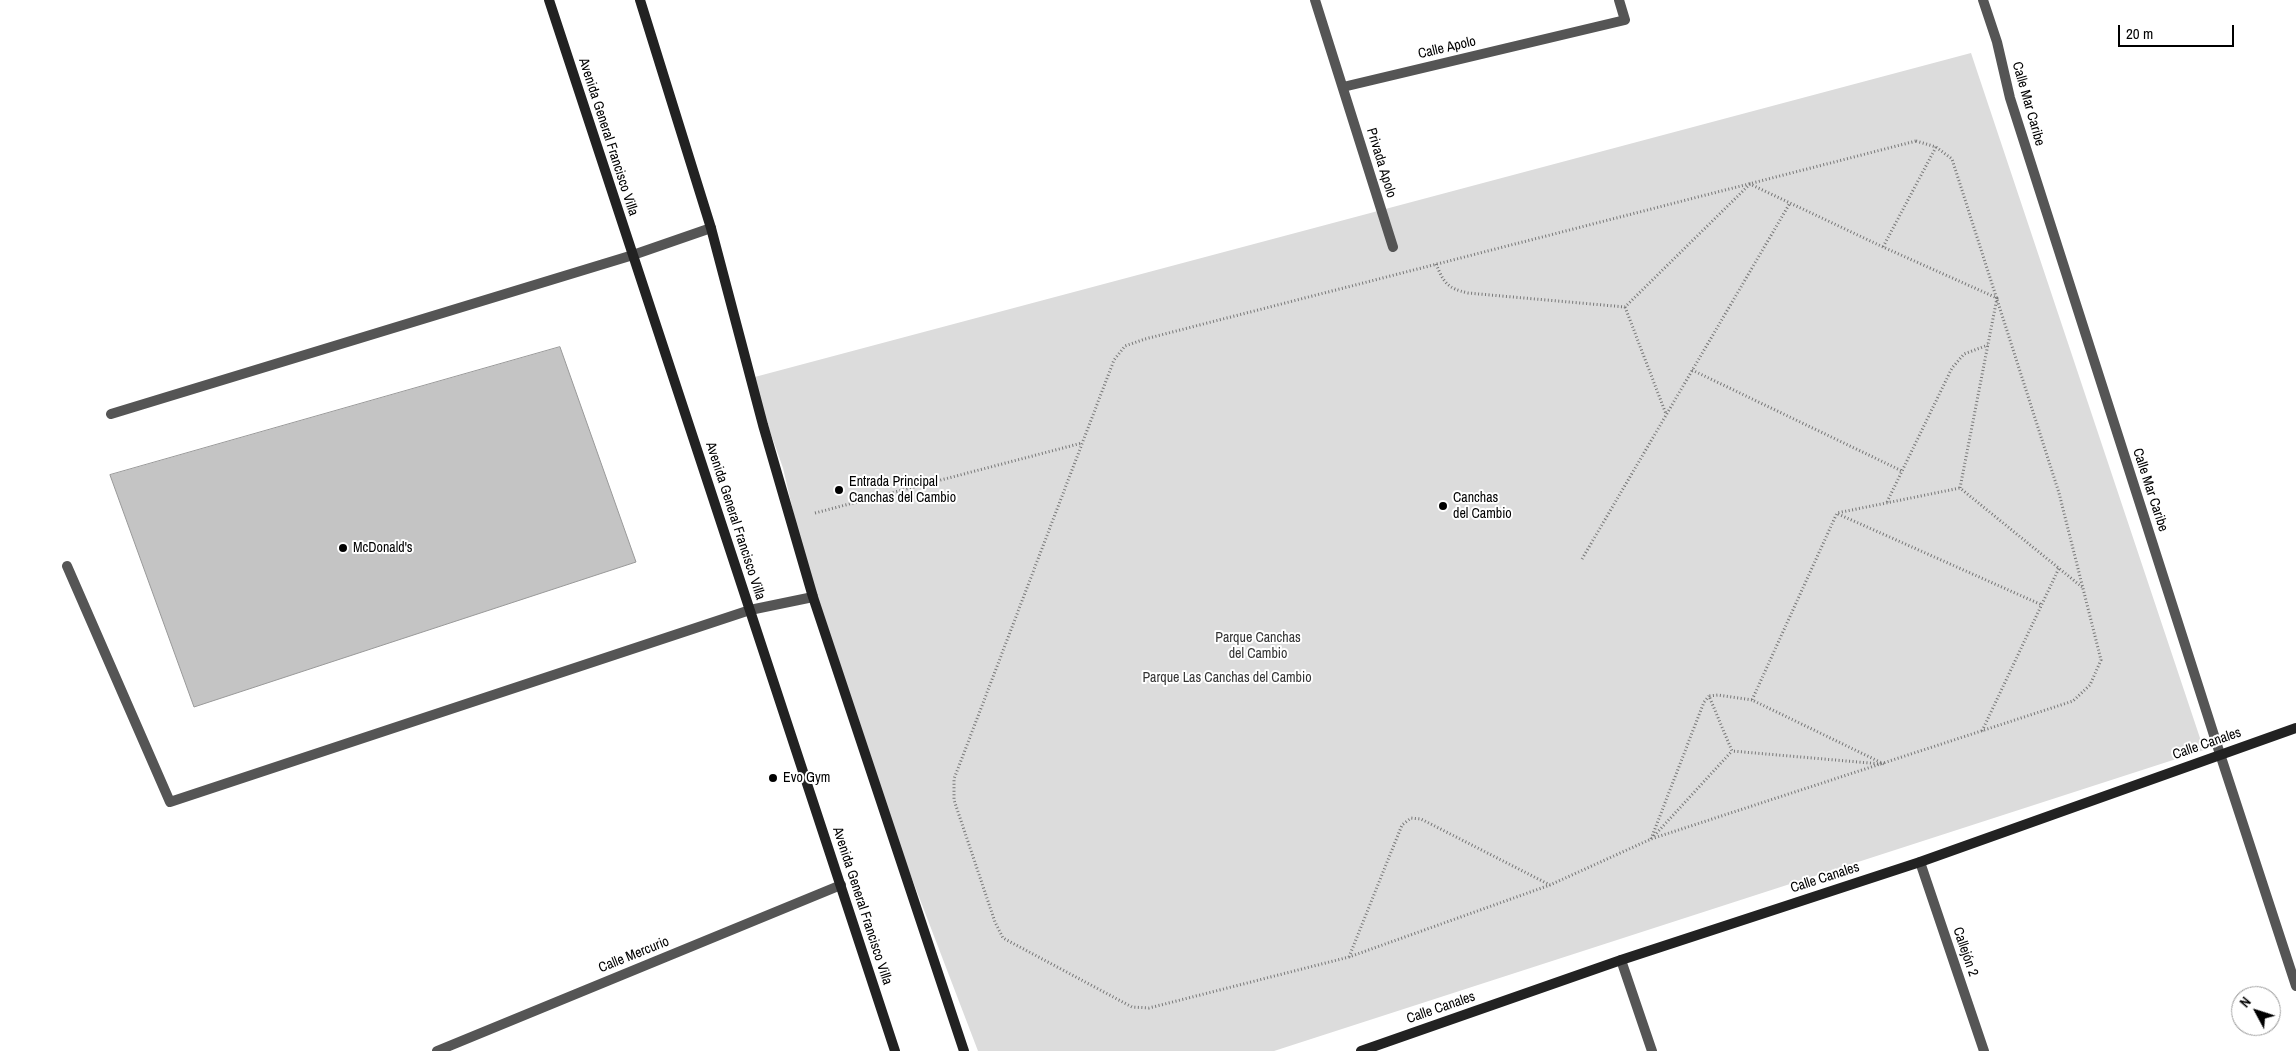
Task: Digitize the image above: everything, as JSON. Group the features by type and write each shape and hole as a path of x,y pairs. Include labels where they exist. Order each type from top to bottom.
{"main road":[{"name":"Avenida General Francisco Villa","path":"549,0 895,1051"},
{"path":"640,0 711,228 813,597 964,1051"},
{"name":"Calle Canales","path":"1361,1051 1620,960 1920,862 2296,728"}],"street":[{"path":"1315,0 1343,87"},
{"name":"Calle Apolo","path":"1343,87 1625,20 1619,0"},
{"name":"Calle Mar Caribe","path":"1983,0 1997,42 2010,98 2296,986"},
{"name":"Privada Apolo","path":"1343,87 1393,247"},
{"path":"111,414 633,255 711,228"},
{"path":"67,566 170,802 750,610 813,597"},
{"name":"Callejón 2","path":"1920,862 1984,1051"},
{"name":"Calle Mercurio","path":"437,1051 841,885"},
{"path":"1620,960 1652,1051"}],"path":[{"path":"1916,141 1936,147 1952,159 2059,492 2083,587 2101,660 2090,685 2074,701 1885,764 1652,838 1550,885 1349,957 1148,1008 1132,1007 1004,938 999,930 954,800 954,779 1114,360 1125,346 1145,339 1916,141"},
{"path":"1882,247 1936,147"},
{"path":"1750,184 1882,247 1997,298"},
{"path":"1436,264 1443,281 1454,289 1468,293 1625,307 1750,184"},
{"path":"1582,558 1790,203"},
{"path":"1960,488 1997,298"},
{"path":"1625,307 1666,414"},
{"path":"1887,503 1952,368 1964,354 1988,345"},
{"path":"1692,370 1902,472"},
{"path":"791,520 1082,443"},
{"path":"1960,488 2083,587"},
{"path":"1837,513 1960,488"},
{"path":"1837,513 2042,605"},
{"path":"1752,700 1837,513"},
{"path":"1982,732 2059,568"},
{"path":"1652,838 1704,702 1709,696 1718,694 1752,700 1885,764"},
{"path":"1709,696 1732,751"},
{"path":"1732,751 1885,764"},
{"path":"1652,838 1732,751"},
{"path":"1349,957 1402,825 1411,818 1421,819 1550,885"}],"green space":[{"name":"Canchas del Cambio","path":"1971,53 2204,750 1274,1051 978,1051 875,782 813,597 783,468 751,378"}],"building":[{"path":"560,347 636,562 194,707 110,475"}],"place":[{"name":"Entrada Principal Canchas del Cambio","path":"839,490"},
{"name":"Canchas del Cambio","path":"1443,506"},
{"name":"McDonald's","path":"343,548"},
{"name":"Evo Gym","path":"773,778"}],"park label":[{"name":"Parque Canchas del Cambio","path":"1258,646"},
{"name":"Parque Las Canchas del Cambio","path":"1227,678"}]}
